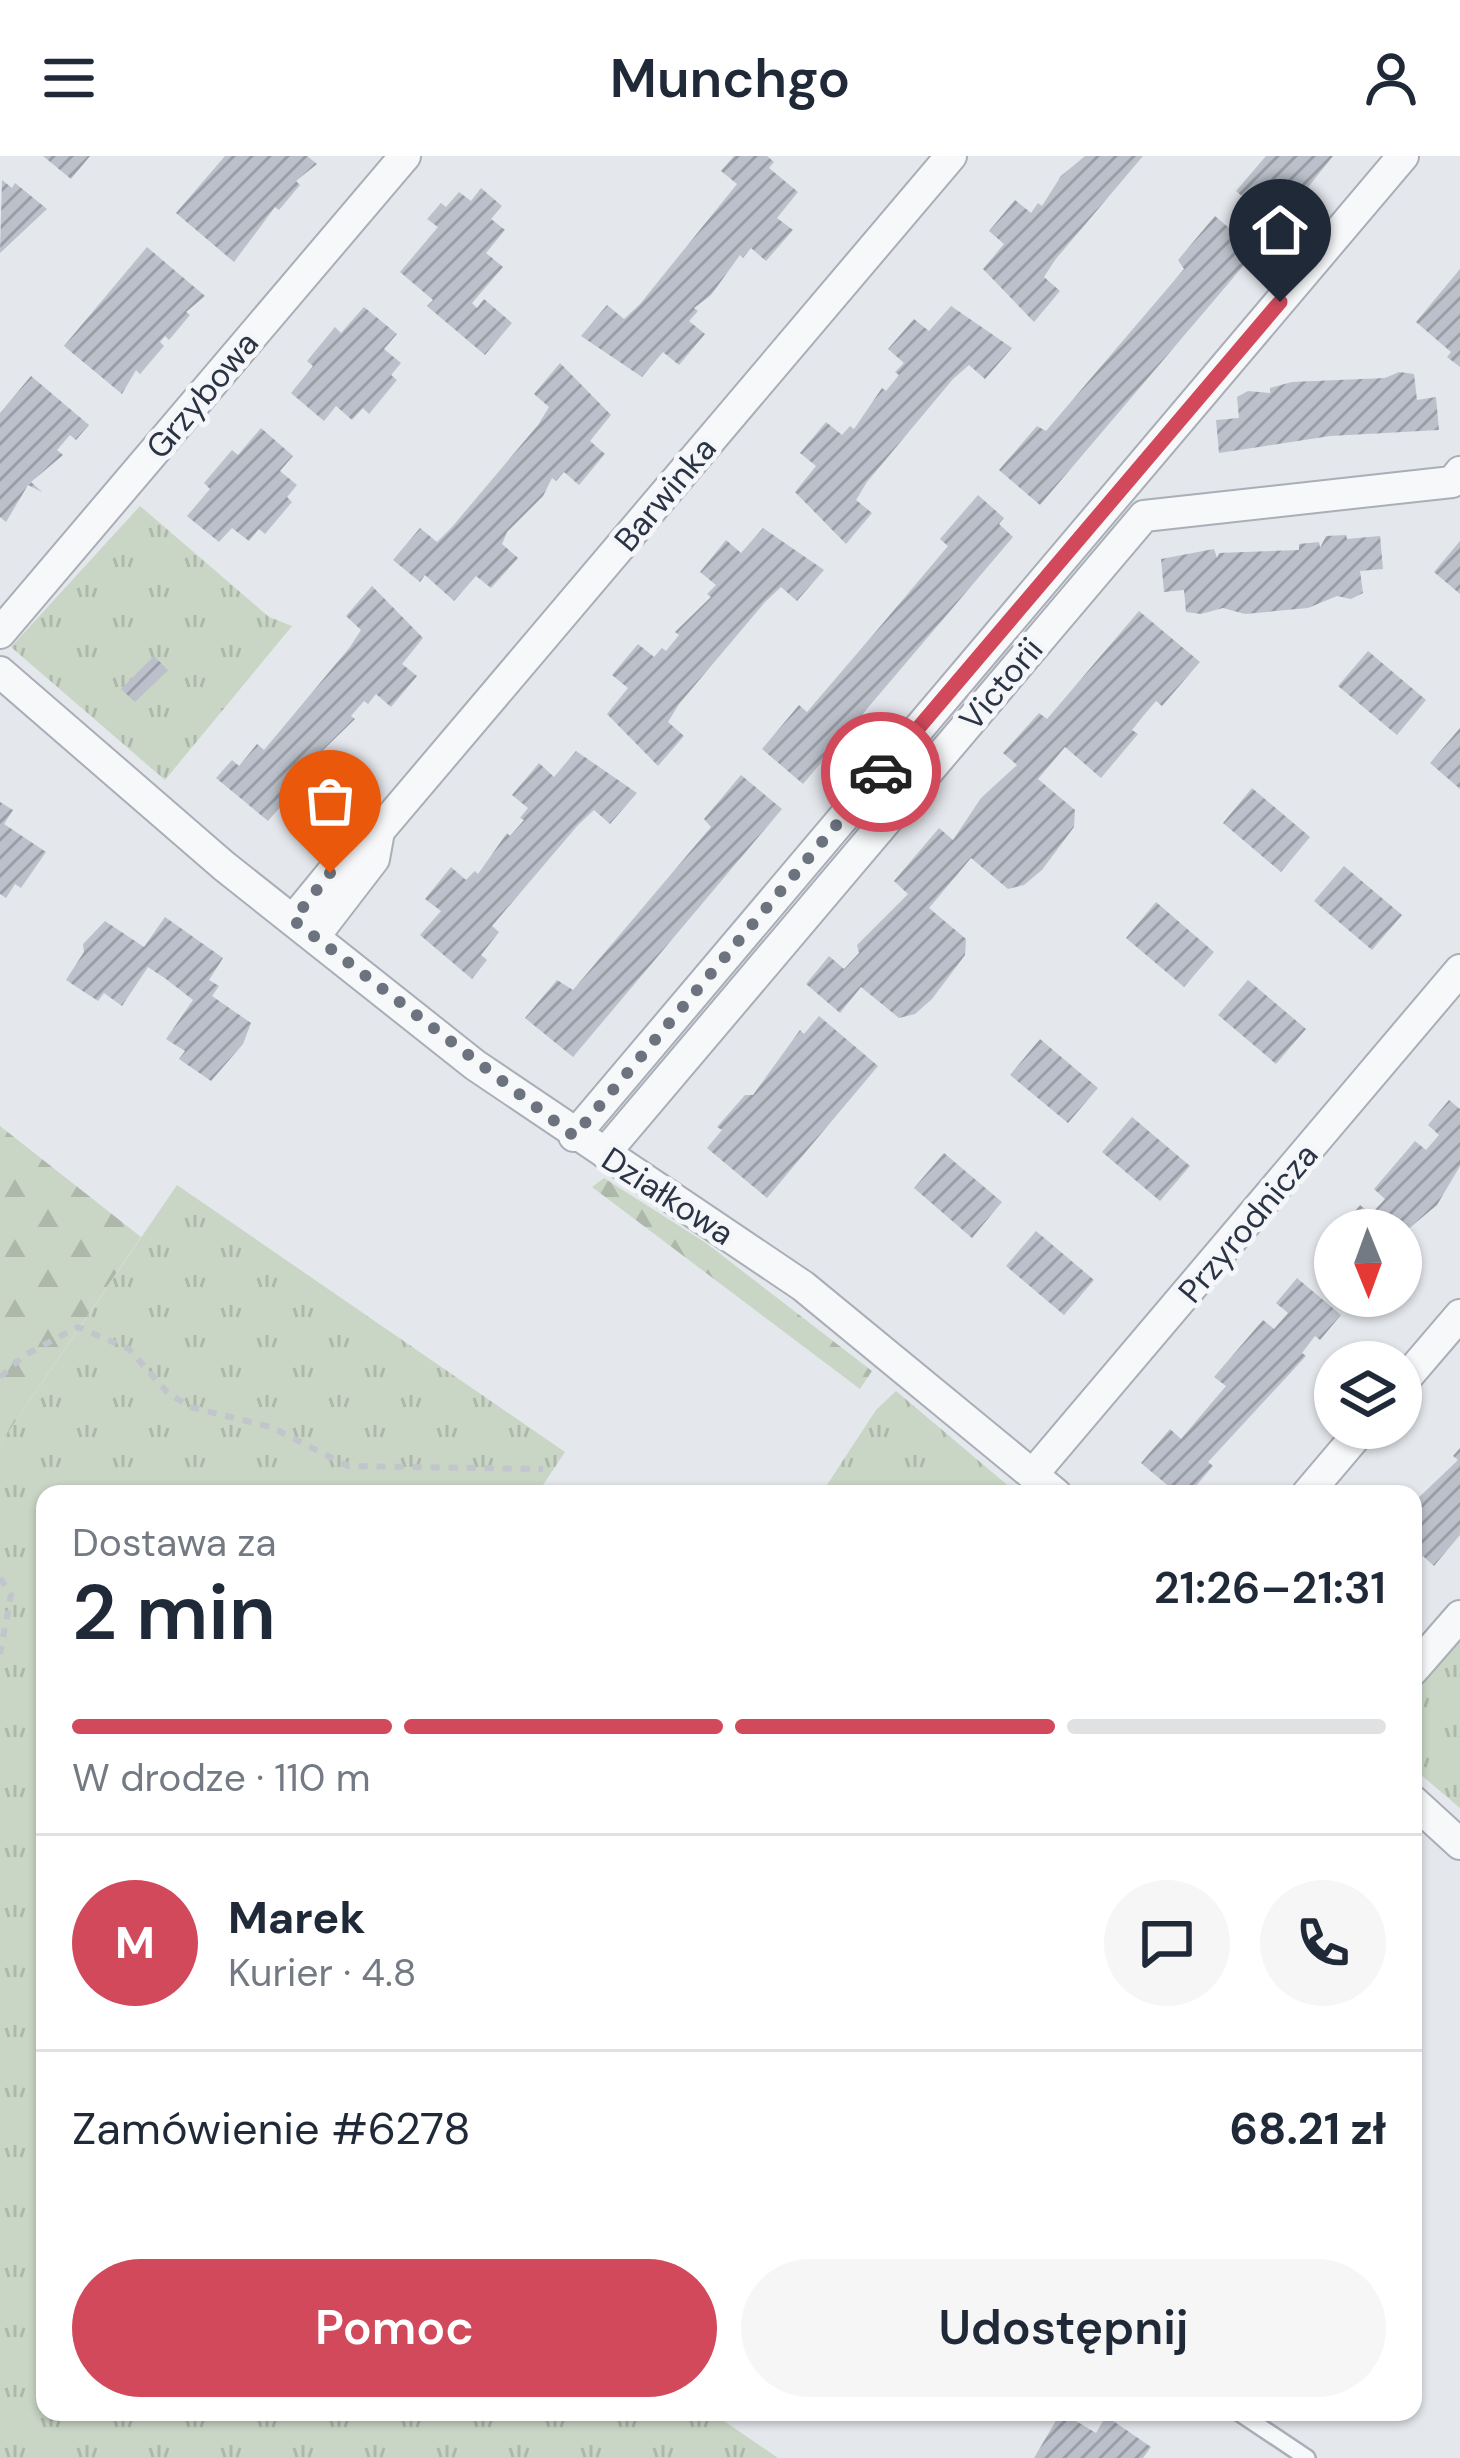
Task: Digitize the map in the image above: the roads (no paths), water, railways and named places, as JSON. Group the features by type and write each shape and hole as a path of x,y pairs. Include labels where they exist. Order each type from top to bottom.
{"street":[{"name":"Grzybowa","path":"0,633 405,156"},
{"name":"Barwinka","path":"303,928 338,865 380,831 951,156"},
{"name":"Victorii","path":"574,1136 1403,156"},
{"name":"Victorii","path":"605,1153 1144,516 1452,482 1460,472"},
{"name":"Działkowa","path":"0,672 303,928 574,1136 803,1286 1045,1484"},
{"name":"Przyrodnicza","path":"1045,1484 1460,970"},
{"path":"1422,1359 1460,1315"},
{"path":"1315,1485 1345,1449"},
{"path":"1422,1660 1460,1616"},
{"path":"1422,1809 1460,1844"}],"lane":[{"path":"1252,2421 1307,2458"}]}
